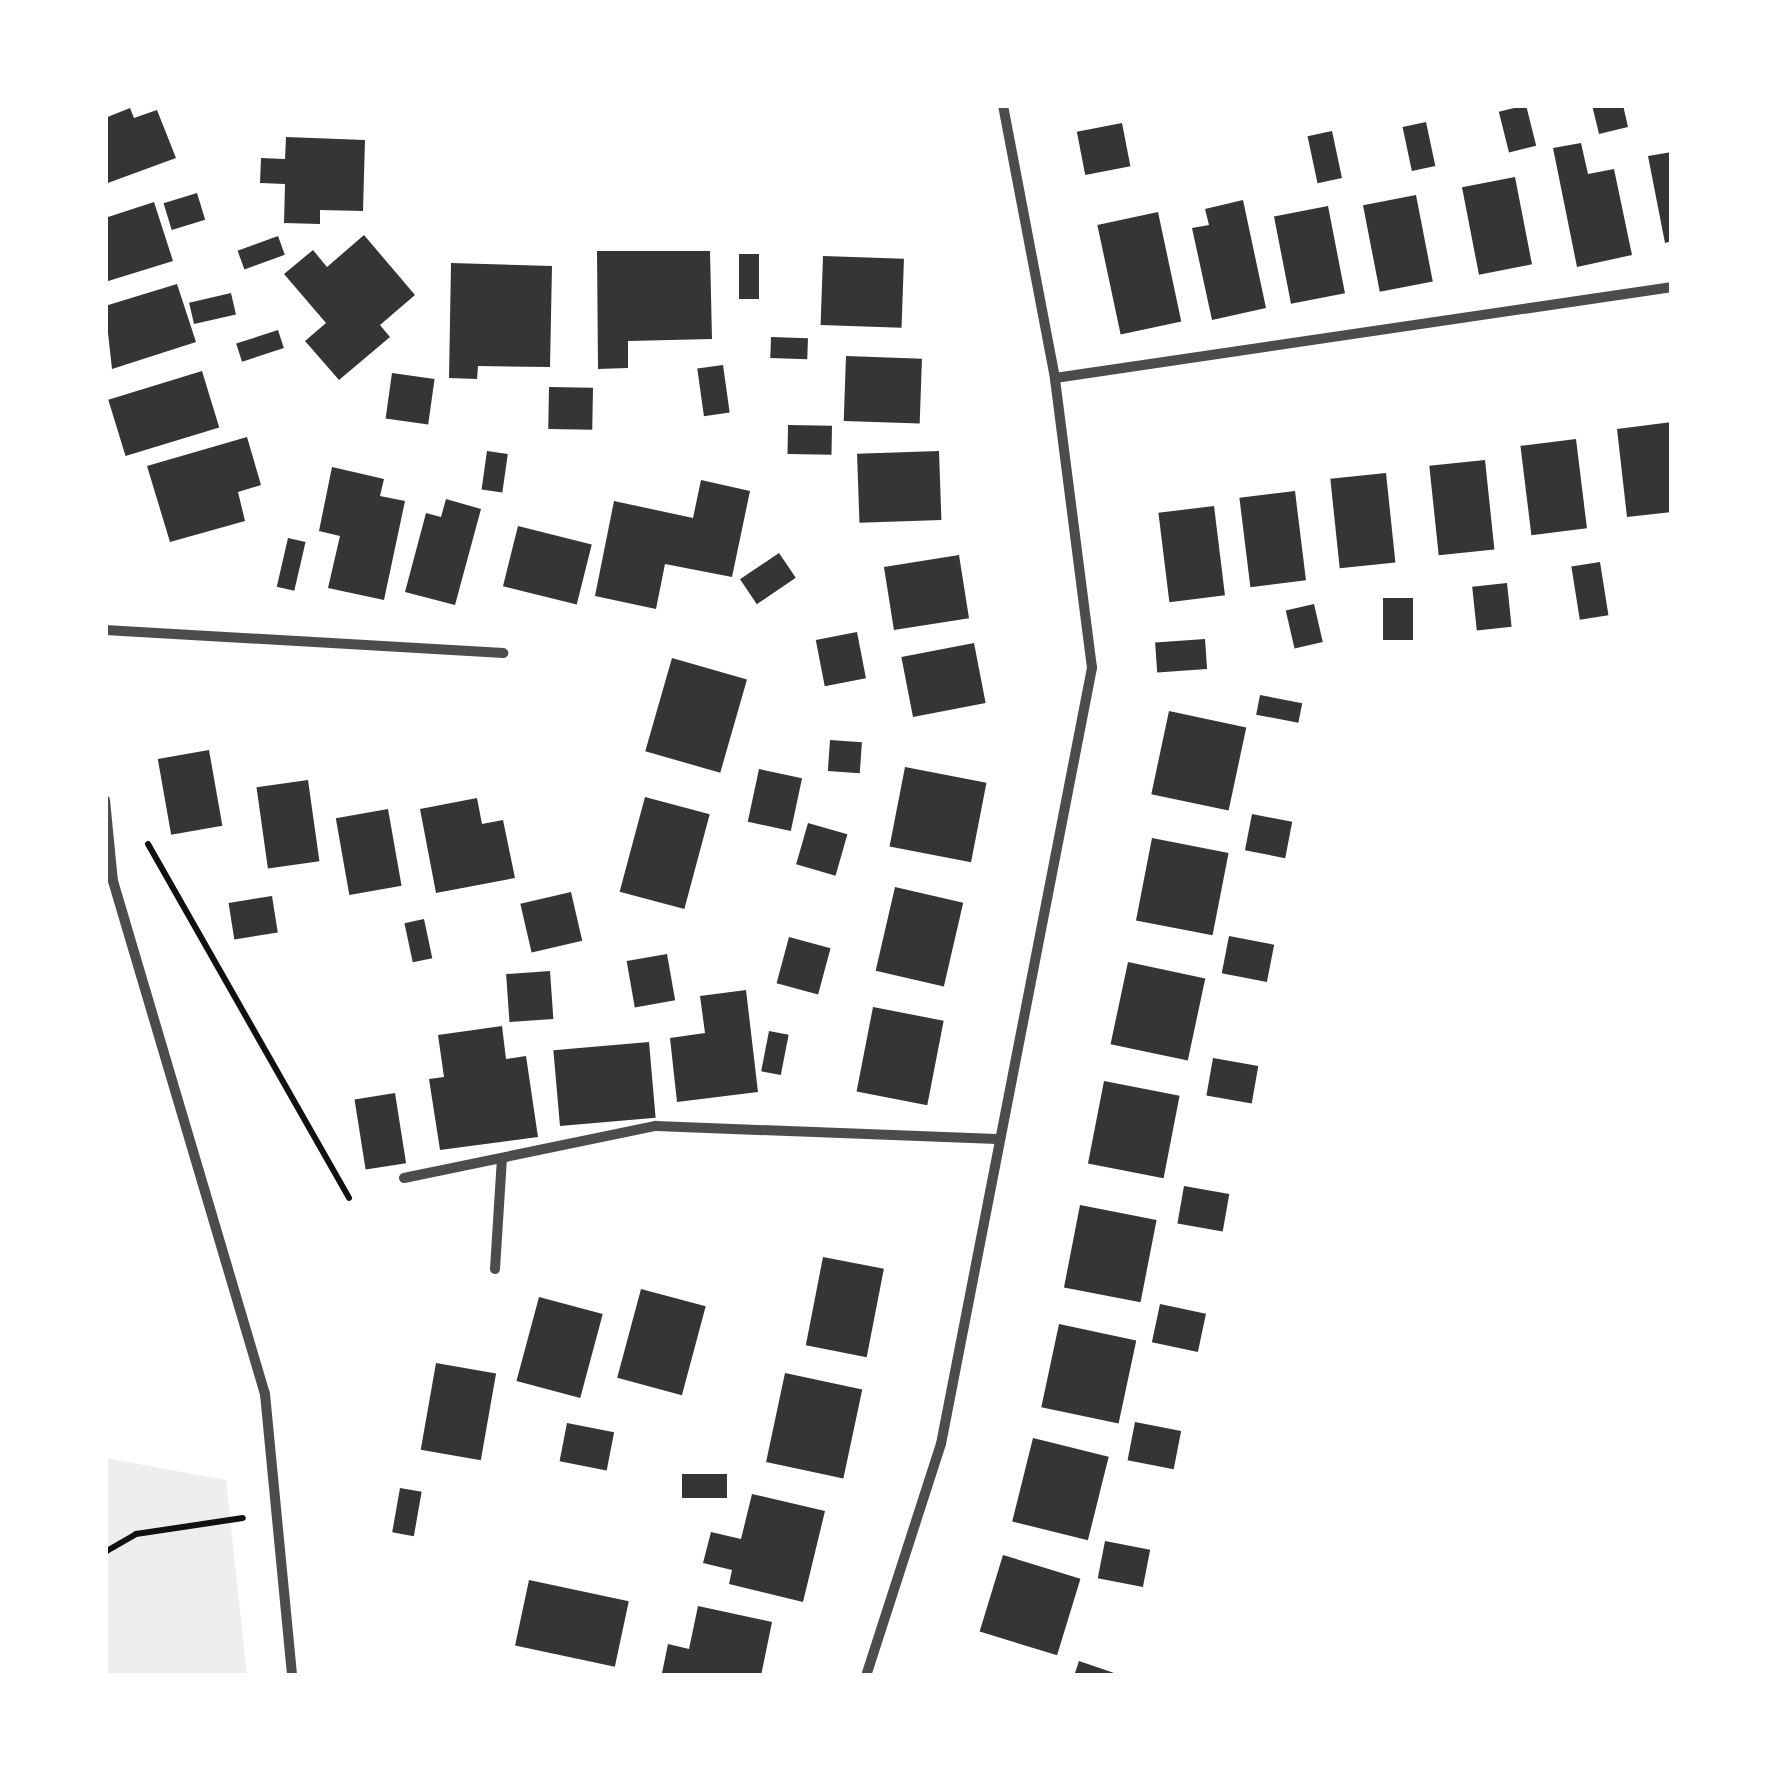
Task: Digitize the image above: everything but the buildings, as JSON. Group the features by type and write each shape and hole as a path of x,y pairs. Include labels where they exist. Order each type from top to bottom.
{"street":[{"path":"866,1676 941,1444 997,1140 1092,668 1055,378 1003,105"},
{"path":"1055,378 1672,287"},
{"path":"105,630 503,653"},
{"path":"105,800 113,881 266,1394 292,1676"},
{"path":"404,1178 656,1126 997,1140"},
{"path":"495,1269 502,1158"}],"path":[{"path":"144,838 350,1198"},
{"path":"105,1552 136,1534 276,1514"}],"shaded area":[{"path":"105,1458 226,1480 247,1676 105,1676"}]}
